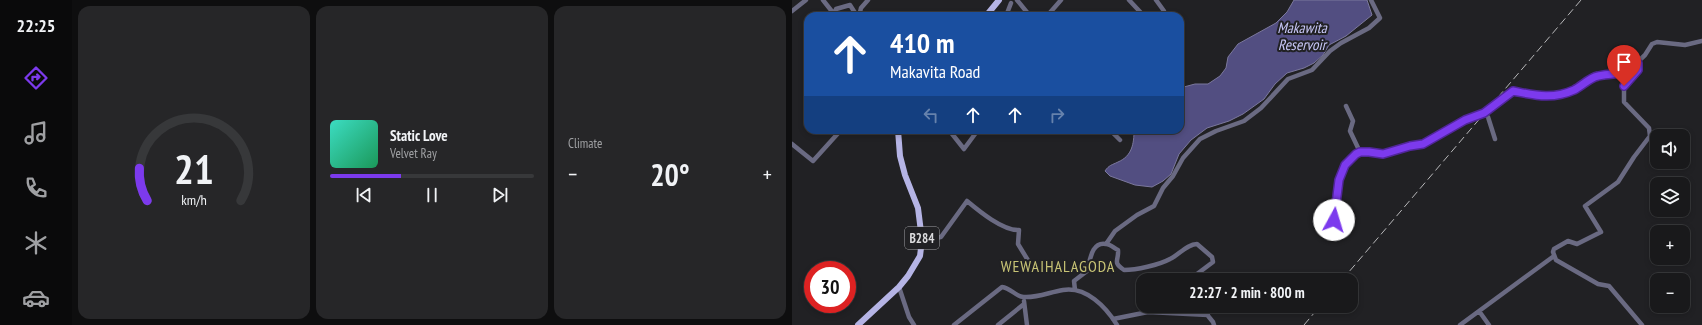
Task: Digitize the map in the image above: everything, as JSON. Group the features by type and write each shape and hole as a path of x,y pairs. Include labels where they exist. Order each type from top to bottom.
{"main road":[{"path":"989,12 999,0"},
{"name":"B284","path":"858,325 899,287 908,276 920,256 922,240 918,208 905,175 900,156 898,134"}],"street":[{"path":"792,11 806,0"},
{"path":"823,0 832,12"},
{"path":"848,0 856,12"},
{"path":"860,12 868,0"},
{"path":"1017,0 1027,12"},
{"path":"1050,12 1061,0"},
{"path":"1129,0 1140,12"},
{"path":"1156,0 1164,11 1163,12"},
{"path":"1106,244 1115,231 1137,215 1154,206 1163,188 1173,176 1183,158 1200,139 1216,131 1244,122 1261,108 1288,79 1312,70 1330,51 1341,43 1369,28 1380,18 1371,0"},
{"path":"1007,12 1011,1"},
{"path":"835,12 836,9 851,3"},
{"path":"1333,233 1340,176 1349,161 1360,152 1383,154 1410,146 1423,144 1465,120 1484,113 1513,91 1545,97 1573,90 1597,76 1621,74 1628,71 1638,63 1652,44 1657,42 1673,45 1685,45 1702,41"},
{"path":"1638,63 1638,70 1624,86 1624,102 1649,128 1650,136 1618,182 1585,206 1601,232 1577,244 1568,241 1554,249 1554,256 1556,260 1598,284 1609,286 1642,325"},
{"path":"1346,106 1353,122 1350,131 1360,152"},
{"path":"1484,113 1488,117 1496,138"},
{"path":"792,144 813,161 837,134"},
{"path":"952,134 964,149 975,134"},
{"path":"1114,134 1120,140"},
{"path":"922,240 941,237 967,200 993,220 1014,230 1019,230 1018,244 1029,262"},
{"path":"1075,290 1074,281 1087,271 1092,251 1099,244 1106,244 1118,250 1116,262 1118,267 1124,270 1164,262 1193,244 1197,244 1212,257 1213,262 1198,273"},
{"path":"1460,325 1554,256"},
{"path":"899,287 909,317 914,325"},
{"path":"954,325 1002,287 1008,288 1023,298 1042,296 1064,290 1083,292 1102,306 1117,325"},
{"path":"1023,298 1027,325"},
{"path":"998,325 1024,304"},
{"path":"1479,311 1489,325"},
{"path":"1113,319 1148,312 1208,315 1214,325"}],"water":[{"name":"Makawita Reservoir","path":"1294,0 1367,0 1372,15 1346,36 1329,45 1323,55 1314,63 1304,68 1287,73 1275,84 1264,99 1243,114 1229,121 1207,128 1191,140 1179,154 1171,174 1163,181 1152,187 1135,185 1110,176 1105,171 1109,166 1123,159 1129,153 1133,145 1134,134 1184,134 1184,87 1195,84 1208,84 1220,76 1226,68 1228,57 1238,44 1276,23 1287,12"}],"railway":[{"path":"1348,273 1581,0"},
{"path":"1304,325 1314,313"}],"district":[{"name":"WEWAIHALAGODA","path":"1058,266"}],"route":[{"path":"1334,220 1339,180 1342,172 1345,165 1360,152 1383,154 1410,146 1423,144 1443,134 1465,120 1484,113 1513,91 1545,97 1573,90 1597,76 1621,74 1628,71 1638,63 1638,70 1624,86"}]}
